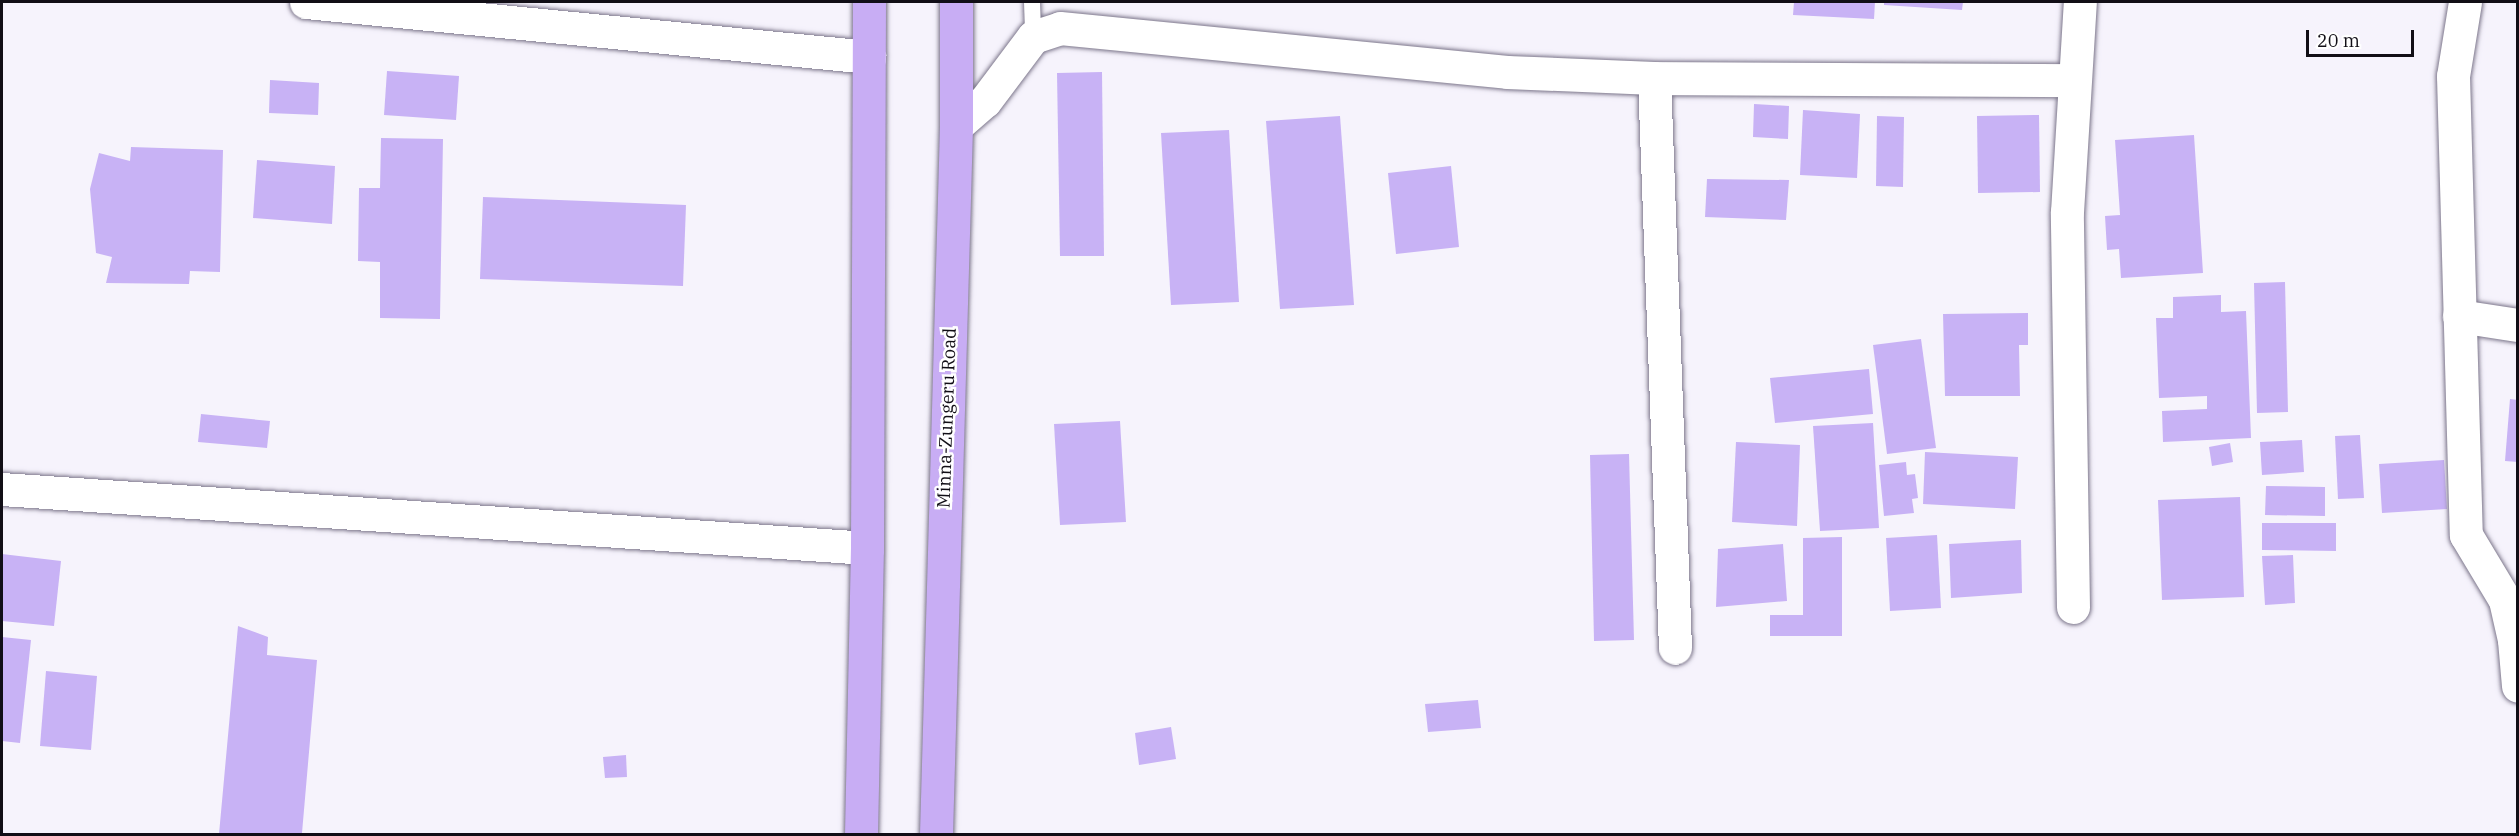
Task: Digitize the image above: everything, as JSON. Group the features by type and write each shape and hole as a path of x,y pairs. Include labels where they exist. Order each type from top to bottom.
{"main road":[{"path":"861,834 867,548 869,2"},
{"name":"Minna-Zungeru Road","path":"936,834 956,126 956,2"}],"street":[{"path":"306,2 869,57"},
{"path":"2073,607 2067,212 2073,80 2080,2"},
{"path":"2465,2 2453,76 2466,535 2505,600 2514,639 2517,686"},
{"path":"956,126 985,101 1033,37 1060,28 1507,72 1654,78 2073,80"},
{"path":"1654,78 1675,648"},
{"path":"2459,316 2517,325"},
{"path":"2,489 867,548"}],"lane":[{"path":"1032,2 1033,37"}],"building":[{"path":"1794,2 1875,2 1874,19 1793,15"},
{"path":"1884,2 1963,2 1962,10 1884,5"},
{"path":"387,71 459,76 456,120 384,115"},
{"path":"1102,72 1104,256 1060,256 1057,73"},
{"path":"270,80 319,83 318,115 269,113"},
{"path":"1754,104 1789,106 1788,139 1753,137"},
{"path":"1803,110 1860,114 1857,178 1800,175"},
{"path":"2039,115 2040,192 1978,193 1977,116"},
{"path":"1340,116 1354,305 1280,309 1266,121"},
{"path":"1877,116 1904,117 1903,187 1876,186"},
{"path":"1229,130 1239,302 1171,305 1161,133"},
{"path":"2194,135 2203,273 2121,278 2119,249 2107,250 2105,216 2120,215 2115,140"},
{"path":"381,138 443,139 440,319 380,318 380,262 358,261 359,188 380,188"},
{"path":"131,147 223,150 220,272 190,271 189,284 106,283 112,257 96,253 90,189 99,153 130,161"},
{"path":"257,160 335,166 332,224 253,218"},
{"path":"1451,166 1459,247 1396,254 1388,173"},
{"path":"1707,179 1789,180 1786,220 1705,217"},
{"path":"483,197 686,205 683,286 480,279"},
{"path":"2285,282 2288,412 2257,413 2254,283"},
{"path":"2221,295 2221,312 2246,311 2251,438 2163,442 2162,411 2207,409 2207,396 2159,398 2156,318 2173,318 2173,297"},
{"path":"2028,313 2028,345 2019,345 2020,396 1945,396 1943,314"},
{"path":"1921,339 1936,448 1887,454 1873,345"},
{"path":"1869,369 1873,414 1775,423 1770,378"},
{"path":"2510,399 2518,400 2518,462 2505,461"},
{"path":"201,414 270,421 267,448 198,442"},
{"path":"1120,421 1126,522 1060,525 1054,424"},
{"path":"1873,423 1879,528 1820,531 1813,426"},
{"path":"2360,435 2364,498 2338,499 2335,436"},
{"path":"2302,440 2304,472 2262,475 2260,442"},
{"path":"1736,442 1800,445 1797,526 1732,522"},
{"path":"2230,443 2233,462 2212,466 2209,447"},
{"path":"1925,452 2018,457 2015,509 1923,504"},
{"path":"1629,454 1634,640 1594,641 1590,455"},
{"path":"2444,460 2447,509 2382,513 2379,464"},
{"path":"1906,462 1907,475 1915,474 1918,498 1912,499 1914,513 1884,516 1879,465"},
{"path":"2266,486 2325,487 2325,516 2265,515"},
{"path":"2240,497 2244,597 2162,600 2158,500"},
{"path":"2262,523 2336,523 2336,551 2262,550"},
{"path":"1937,535 1941,608 1890,611 1886,538"},
{"path":"1842,537 1842,636 1770,636 1770,615 1803,615 1803,538"},
{"path":"2021,540 2022,593 1951,598 1949,544"},
{"path":"1783,544 1787,601 1716,607 1718,549"},
{"path":"2,554 61,561 54,626 2,621"},
{"path":"2293,555 2295,603 2265,605 2262,556"},
{"path":"238,626 268,637 267,655 317,660 302,833 219,834"},
{"path":"2,637 31,640 20,743 2,741"},
{"path":"46,671 97,676 91,750 40,746"},
{"path":"1478,700 1481,728 1428,732 1425,704"},
{"path":"1171,727 1176,759 1139,765 1135,733"},
{"path":"626,755 627,777 605,778 603,757"}]}
